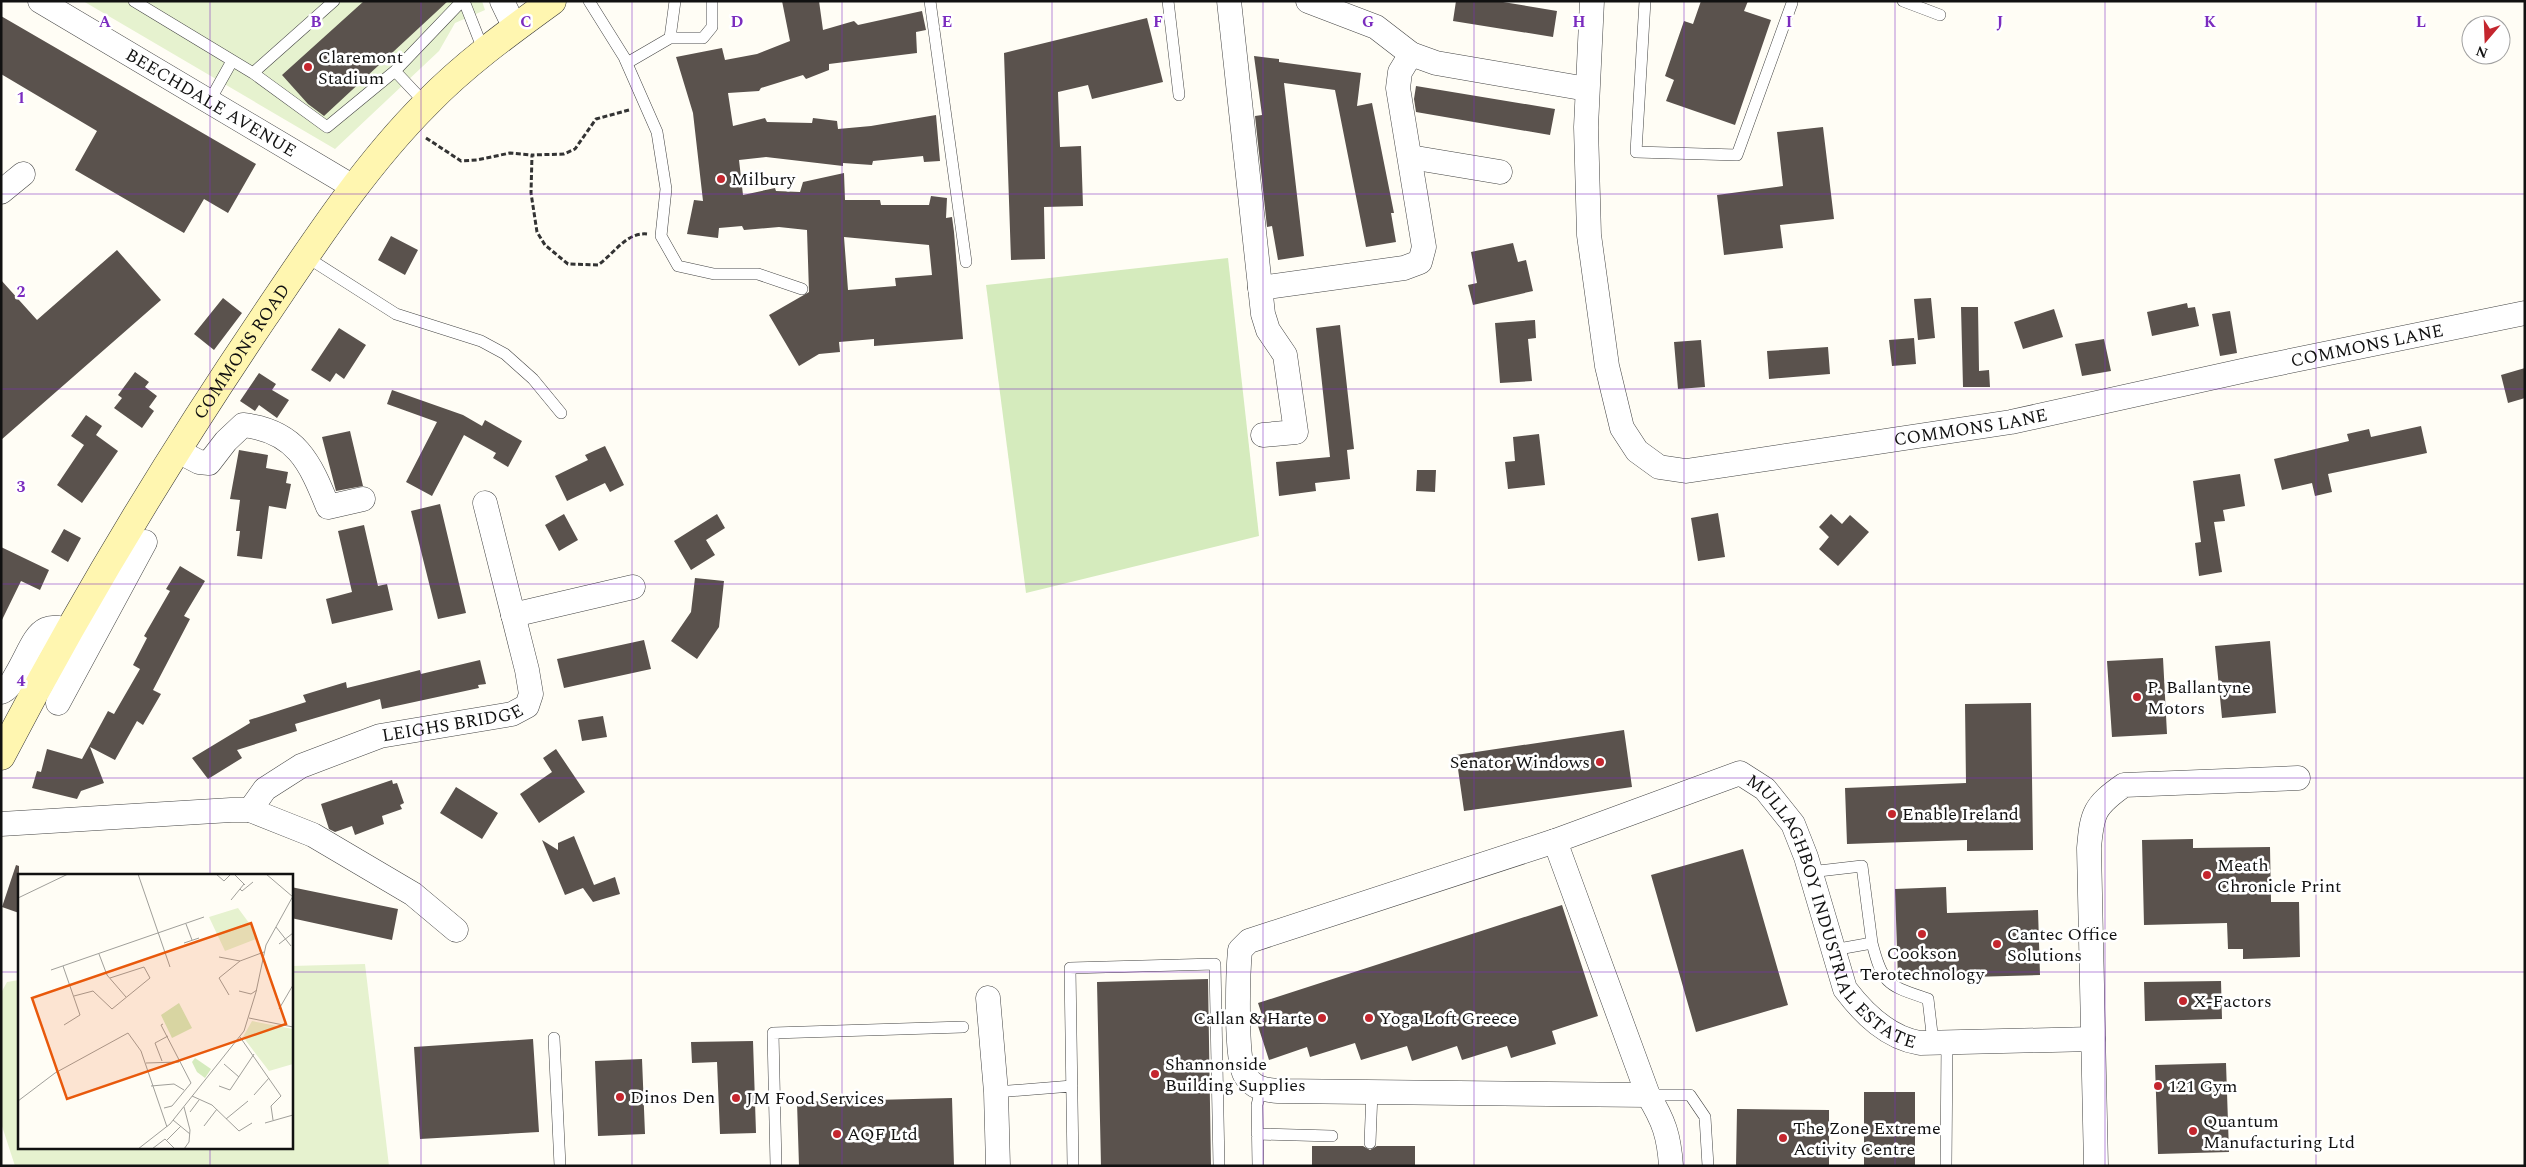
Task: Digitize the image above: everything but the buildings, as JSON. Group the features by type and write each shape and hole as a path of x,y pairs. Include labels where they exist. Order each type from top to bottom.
{"street":[{"name":"BEECHDALE AVENUE","path":"40,1 355,188"},
{"path":"502,1 516,28"},
{"name":"COMMONS ROAD","path":"1,756 80,636 98,578 176,450 306,256 355,188 426,104 484,52 552,1"},
{"path":"1229,1 1263,314 1268,330 1285,355 1296,432 1262,435"},
{"path":"1308,1 1376,27 1412,54 1436,63 1587,89"},
{"name":"COMMONS LANE","path":"1592,1 1587,89 1589,235 1607,366 1622,428 1637,451 1659,467 1686,471 2011,422 2251,369 2525,313"},
{"path":"1260,288 1404,268 1420,262 1424,247 1398,88 1400,72 1412,54"},
{"path":"1410,157 1500,172"},
{"path":"1,192 23,174"},
{"path":"176,450 199,462 210,463 226,441 243,425 258,426 283,438 304,455 328,507 363,499"},
{"name":"LEIGHS BRIDGE","path":"250,810 265,789 301,766 380,736 512,714 527,706 531,694 485,503"},
{"path":"58,703 80,636 145,542"},
{"path":"513,615 633,588"},
{"path":"1,692 10,686 38,637 46,628 55,626 80,636"},
{"name":"MULLAGHBOY INDUSTRIAL ESTATE","path":"1261,1089 1254,1085 1244,1074 1240,1058 1238,970 1240,950 1249,941 1555,840 1740,773 1765,789 1793,824 1810,872 1845,989 1856,1003 1879,1025 1902,1040 1940,1042 2093,1039"},
{"path":"2096,1166 2090,848 2092,817 2105,798 2124,785 2298,778"},
{"path":"1,824 250,810 273,818 320,840 413,894 456,930"},
{"path":"1555,840 1648,1095 1660,1115 1669,1136 1671,1166"},
{"path":"988,998 996,1092 998,1166"},
{"path":"1261,1089 1278,1091 1648,1095"}],"lane":[{"path":"134,1 253,73 327,127 395,71 463,1 484,52"},
{"path":"253,73 334,1"},
{"path":"590,1 627,63 657,132 666,189 661,236 678,266 714,274 758,274 802,289"},
{"path":"670,38 675,1"},
{"path":"627,63 670,38 703,38 712,27 712,1"},
{"path":"930,1 966,262"},
{"path":"1168,1 1179,94"},
{"path":"1644,1 1636,152 1737,155 1792,3"},
{"path":"1904,1 1940,15"},
{"path":"209,102 232,61"},
{"path":"395,71 426,104"},
{"path":"306,256 396,314 481,341 505,354 533,379 561,413"},
{"path":"1810,872 1862,866 1872,943 1879,971 1891,986 1928,999 1940,1042 1946,1166"},
{"path":"1833,950 1872,943"},
{"path":"1073,1166 1070,968 1214,964 1219,1166"},
{"path":"776,1166 773,1034 963,1027"},
{"path":"554,1038 560,1166"},
{"path":"996,1092 1072,1086"},
{"path":"1258,1166 1257,1105 1261,1089"},
{"path":"1370,1143 1372,1092"},
{"path":"1648,1095 1690,1095 1705,1117 1708,1166"},
{"path":"1258,1134 1332,1136"}],"path":[{"path":"407,125 461,161 477,160 510,153 532,155 564,154 575,148 596,119 628,109"},
{"path":"532,155 531,193 537,232 545,245 568,264 598,265 624,241 638,233 648,234"}],"green space":[{"name":"Claremont Stadium","path":"83,1 482,1 485,10 455,23 439,51 335,149"},
{"path":"1228,258 1259,536 1026,593 986,285"},
{"path":"365,964 389,1166 15,1166 1,1123 1,993 7,982 18,980 18,1150 292,1150 292,966"}],"place":[{"name":"Claremont Stadium","path":"308,67"},
{"name":"Milbury","path":"721,179"},
{"name":"P. Ballantyne Motors","path":"2137,697"},
{"name":"Senator Windows","path":"1600,762"},
{"name":"Enable Ireland","path":"1892,814"},
{"name":"Meath Chronicle Print","path":"2207,875"},
{"name":"Cookson Terotechnology","path":"1922,934"},
{"name":"Cantec Office Solutions","path":"1997,944"},
{"name":"X-Factors","path":"2183,1001"},
{"name":"Callan & Harte","path":"1322,1018"},
{"name":"Yoga Loft Greece","path":"1369,1018"},
{"name":"Shannonside Building Supplies","path":"1155,1074"},
{"name":"121 Gym","path":"2158,1086"},
{"name":"Dinos Den","path":"620,1097"},
{"name":"JM Food Services","path":"736,1098"},
{"name":"Quantum Manufacturing Ltd","path":"2193,1131"},
{"name":"AQF Ltd","path":"837,1134"},
{"name":"The Zone Extreme Activity Centre","path":"1783,1138"}]}
